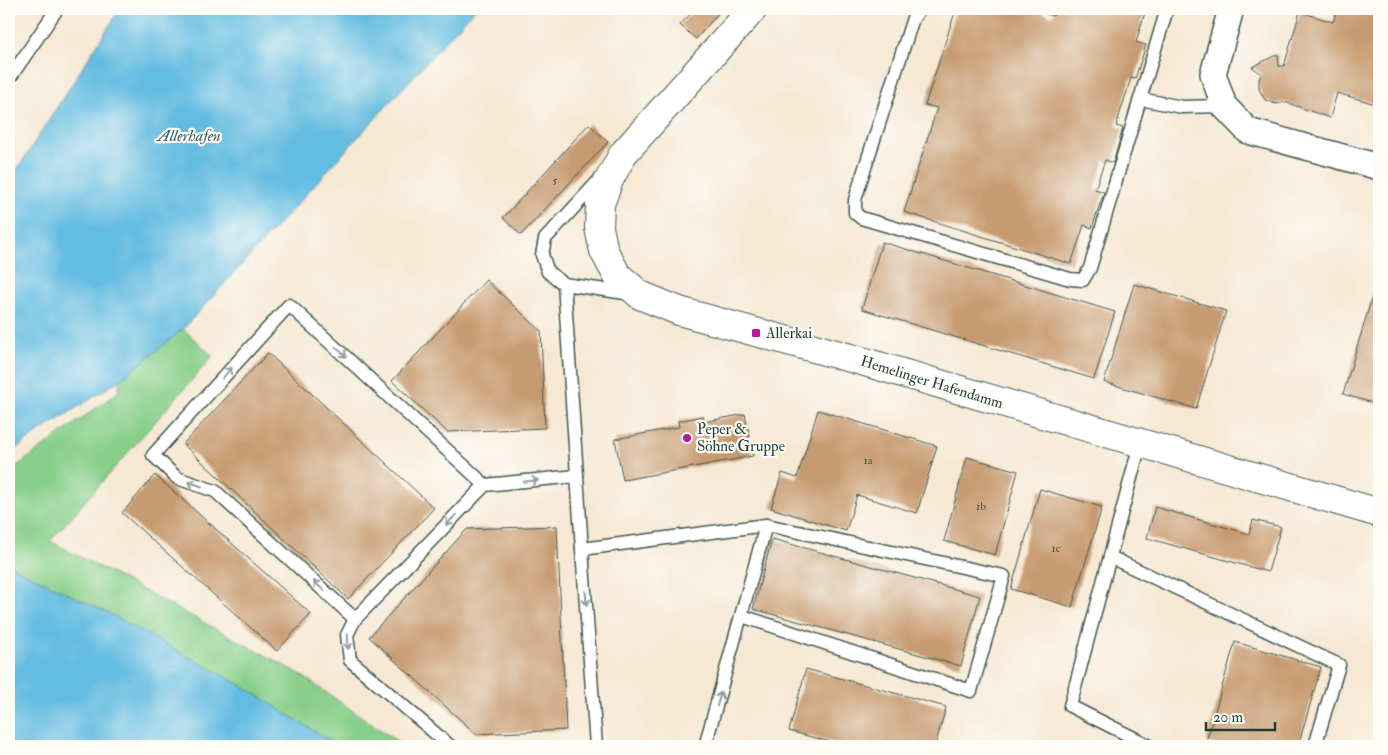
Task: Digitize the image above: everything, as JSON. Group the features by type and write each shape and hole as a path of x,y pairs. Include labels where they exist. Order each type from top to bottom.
{"street":[{"path":"622,154 753,9"},
{"path":"1231,9 1213,74 1224,106 1248,131 1379,168"},
{"name":"Hemelinger Hafendamm","path":"622,154 600,204 599,228 604,251 617,275 640,296 679,311 865,362 1379,513"}],"lane":[{"path":"920,9 913,18 861,180 855,200 855,212 861,218 1070,279 1083,280 1090,268 1167,9"},
{"path":"9,79 52,10"},
{"path":"1140,99 1182,107 1224,106"},
{"path":"622,154 546,239 542,255 548,272 564,284 640,296"},
{"path":"564,284 596,746"},
{"path":"355,619 215,491 177,478 153,455 289,304 485,485"},
{"path":"1140,444 1070,706 1150,746"},
{"path":"450,746 350,660 347,636 355,619 485,485 577,476"},
{"path":"582,549 766,525 1004,576 971,691 742,616"},
{"path":"706,746 766,525"},
{"path":"1110,557 1340,665 1315,746"}],"green space":[{"path":"183,329 213,356 50,541 295,671 404,746 338,746 244,687 110,614 9,565 9,472 118,392 120,380"}],"water":[{"name":"Allerhafen","path":"120,9 475,9 183,329 120,380 36,434 9,454 9,182"},
{"path":"9,565 110,614 244,687 338,746 9,746"}],"building":[{"path":"695,9 722,9 696,39 680,25"},
{"path":"956,9 1030,9 1053,16 1056,9 1146,9 1136,42 1146,45 1135,79 1131,78 1116,126 1123,128 1113,163 1105,160 1095,189 1104,192 1092,228 1084,225 1071,264 904,212 937,108 925,105"},
{"path":"1337,9 1379,9 1379,105 1337,93 1330,118 1285,102 1276,104 1265,100 1259,89 1259,79 1262,74 1252,67 1278,54 1279,66 1284,66 1300,12 1333,22"},
{"path":"589,124 608,142 521,235 503,218"},
{"path":"882,242 1115,312 1094,379 862,309"},
{"path":"1379,274 1379,405 1343,394"},
{"path":"486,280 541,331 545,428 447,432 392,381"},
{"path":"1134,284 1226,311 1196,409 1104,382"},
{"path":"268,353 434,508 348,599 183,444"},
{"path":"818,410 937,446 917,513 857,495 846,531 771,508 782,473 797,478"},
{"path":"745,414 753,456 623,480 615,439 679,427 678,421 703,416 704,422"},
{"path":"967,457 1018,471 995,555 944,541"},
{"path":"155,475 311,614 277,651 122,513"},
{"path":"1040,489 1102,507 1072,607 1011,589"},
{"path":"1155,507 1249,534 1253,520 1281,527 1268,572 1147,538"},
{"path":"557,526 566,730 476,734 369,637 467,529"},
{"path":"772,539 980,596 961,666 753,609"},
{"path":"1235,642 1321,667 1298,746 1219,746 1206,742"},
{"path":"806,669 946,707 935,746 846,746 789,731"}],"place":[{"name":"Allerkai","path":"756,333"},
{"name":"Peper & Söhne Gruppe","path":"687,438"}]}
